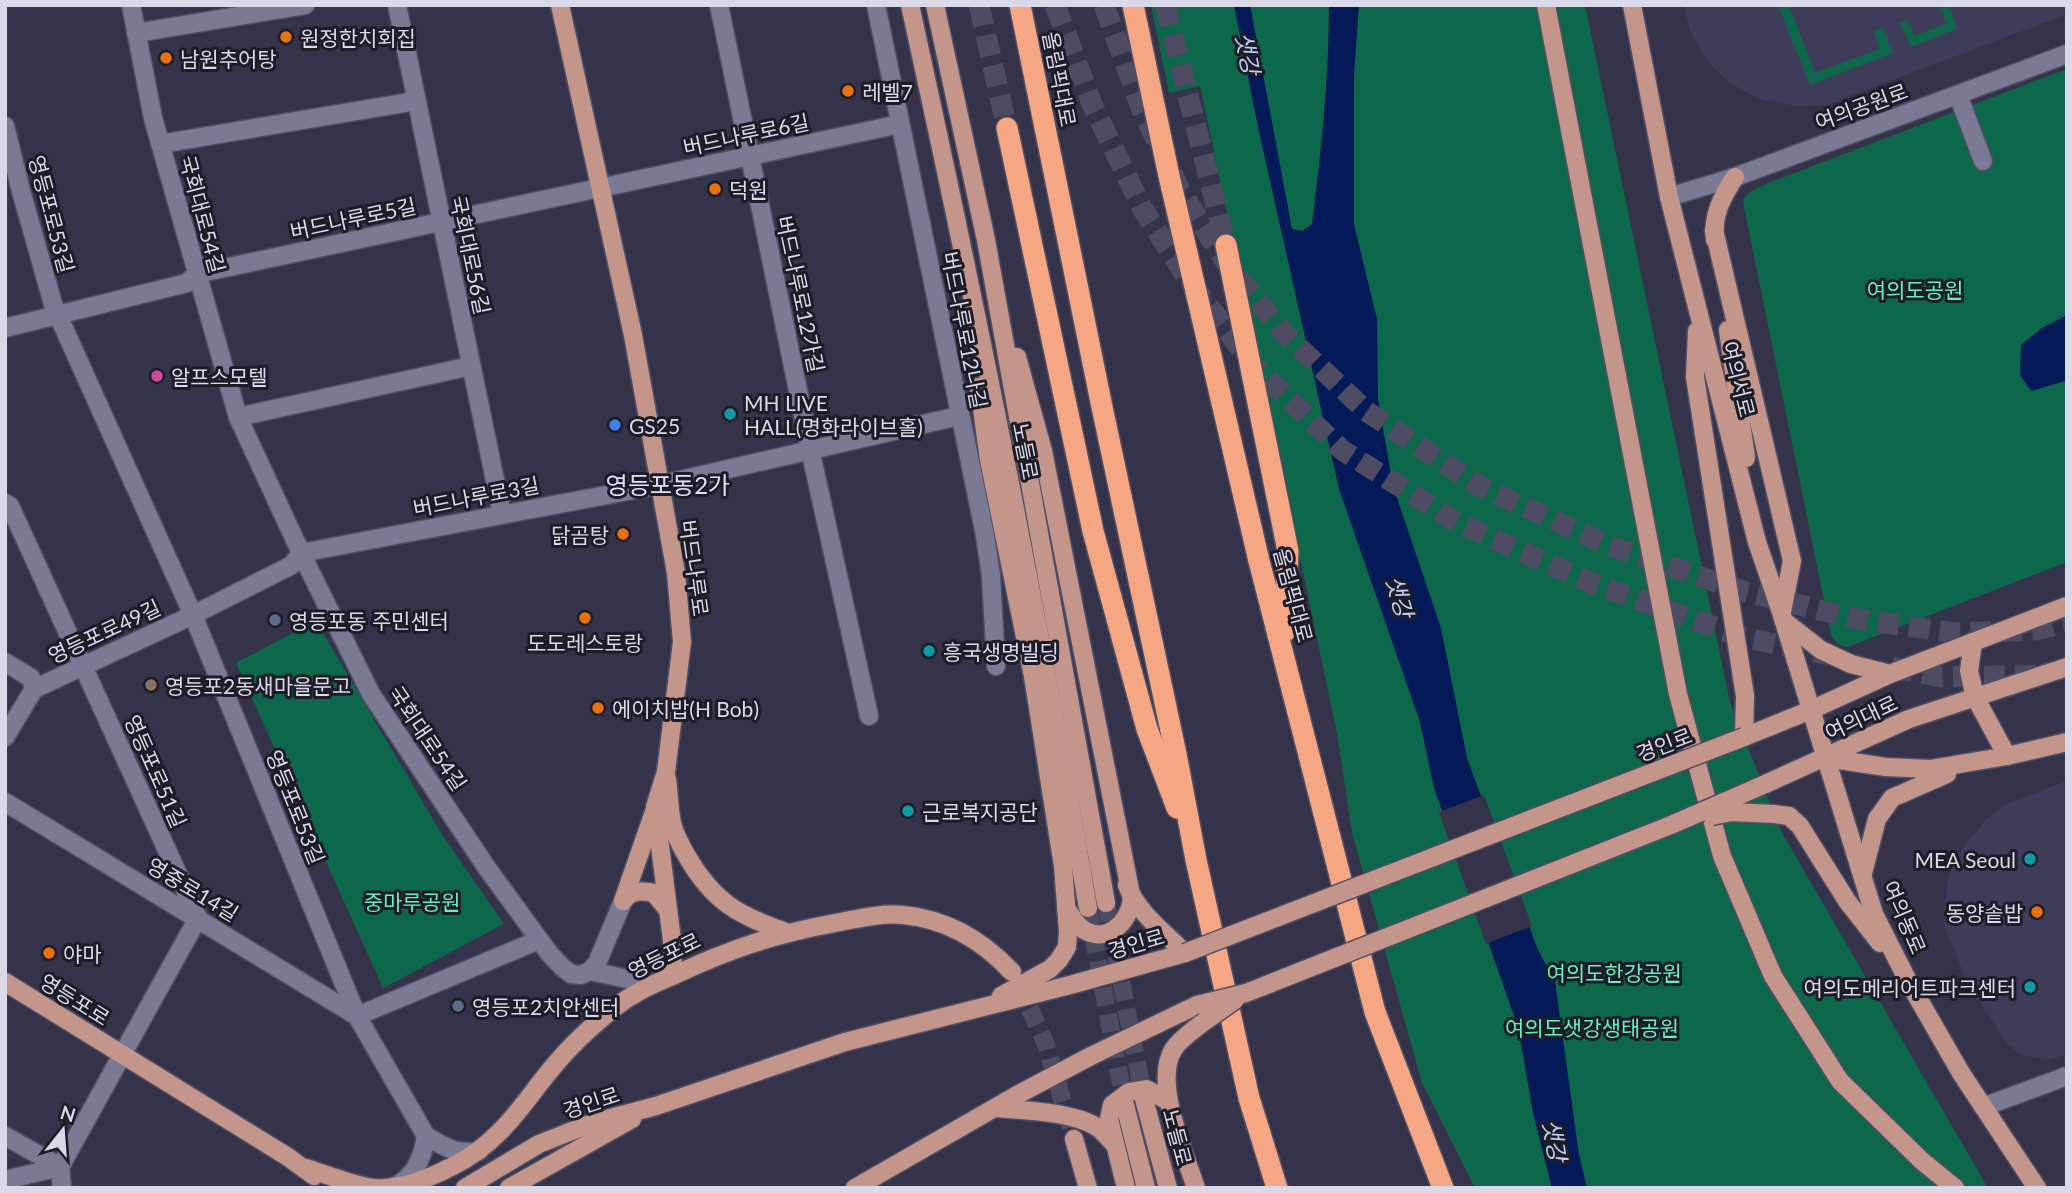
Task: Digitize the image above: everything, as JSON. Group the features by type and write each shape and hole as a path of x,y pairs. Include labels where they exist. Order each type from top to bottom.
{"highway":[{"name":"올림픽대로","path":"1020,5 1196,860 1249,1098 1277,1188"},
{"name":"올림픽대로","path":"1133,5 1172,189 1252,534 1375,1012 1443,1188"},
{"path":"1007,128 1093,531 1147,729 1196,860"},
{"path":"1226,244 1288,551 1284,654"}],"main road":[{"name":"버드나루로","path":"560,5 633,335 676,573 682,642 666,772 655,807 672,940 673,976"},
{"name":"노들로","path":"910,5 1097,905 986,240 935,5"},
{"path":"1546,5 1678,694 1723,856 1773,976 1840,1081 1922,1161 1955,1188"},
{"name":"여의서로","path":"1632,5 1669,197 1757,541 1826,758"},
{"path":"1735,177 1719,201 1714,230 1757,541"},
{"path":"957,221 989,460 1033,676 1063,866 1067,947 1050,969 977,1008"},
{"path":"1714,230 1792,561 1783,617 1821,650 1851,664 1890,674"},
{"path":"986,240 1043,451 1132,900 1129,914 1121,925 1111,932 1095,933 1085,930 1066,908"},
{"path":"1699,313 1695,377 1745,696 1744,737"},
{"name":"여의대로","path":"1811,710 1890,674 2067,606"},
{"path":"1863,873 1877,819 1892,798 1934,778 2007,756 1975,697 1969,671 1973,642"},
{"name":"여의대로","path":"1826,758 1909,719 2067,667"},
{"name":"경인로","path":"448,1188 469,1185 539,1143 592,1123 656,1106 845,1042 1185,953 1811,710"},
{"name":"여의대로","path":"1826,758 1886,767 1930,769 2007,756 2067,742"},
{"path":"855,1188 1091,1056 1197,1005 1245,993 1671,825 1826,758"},
{"name":"여의동로","path":"1826,758 1874,914 1907,979 1983,1107 2037,1188"},
{"path":"666,772 672,824 702,881 724,903 755,922 786,932"},
{"path":"623,901 655,807"},
{"path":"1671,825 1731,811 1788,816 1797,822 1847,901 1907,979"},
{"path":"1127,885 1131,895 1145,912 1185,953"},
{"path":"623,901 628,894 640,891 654,893 668,911"},
{"name":"영등포로","path":"306,1168 369,1187 393,1187 451,1167 479,1152 507,1127 567,1051 613,1009 645,987 727,951 786,932 881,915 904,915 962,931 993,952 1012,972"},
{"name":"영등포로","path":"5,982 306,1168 328,1188"},
{"path":"1196,1188 1168,1101 1167,1075 1171,1053 1181,1040 1245,993"},
{"path":"1126,1188 1109,1119 1112,1104 1129,1092 1146,1089 1168,1101"},
{"name":"노들로","path":"1144,1099 1168,1188"},
{"name":"노들로","path":"1125,1105 1146,1188"},
{"path":"509,1188 656,1106"},
{"path":"996,1108 1073,1118 1095,1126 1115,1145"},
{"path":"1074,1139 1088,1188"}],"street":[{"name":"국회대로54길","path":"131,5 160,144 238,417 302,553 371,694 487,868 562,967 571,974 581,975 590,971"},
{"path":"136,33 305,5"},
{"name":"국회대로56길","path":"397,5 502,514"},
{"name":"버드나루로12가길","path":"719,5 810,449 869,716"},
{"name":"버드나루로12나길","path":"876,5 985,536 996,666"},
{"name":"여의공원로","path":"1669,197 1735,177 2067,54"},
{"path":"1958,95 1983,161"},
{"name":"국회대로54길","path":"160,144 416,100"},
{"name":"버드나루로6길","path":"602,188 900,124"},
{"name":"영등포로53길","path":"5,126 57,313 193,615 357,1016 426,1136"},
{"name":"버드나루로5길","path":"196,274 602,188"},
{"path":"5,328 187,283 196,274"},
{"path":"238,417 471,366"},
{"name":"버드나루로3길","path":"302,553 659,485 959,416"},
{"name":"영등포로51길","path":"5,503 10,506 198,918"},
{"path":"193,615 292,565 302,553"},
{"name":"영등포로49길","path":"5,737 34,689 193,615"},
{"name":"영등포로49길","path":"5,662 31,678 34,689"},
{"name":"영중로14길","path":"5,802 357,1016"},
{"path":"623,901 597,963 590,971 628,979 645,987"},
{"path":"121,1054 198,918"},
{"path":"357,1016 540,940"},
{"name":"영등포로","path":"60,1167 121,1054"},
{"path":"1983,1107 2067,1076"},
{"path":"5,1136 60,1167"},
{"path":"393,1187 400,1184 417,1167 426,1136 463,1154 479,1152"},
{"path":"5,1180 60,1167"},
{"path":"60,1167 62,1188"}],"shaded area":[{"path":"1684,5 2067,5 2067,14 1827,105 1796,106 1762,100 1723,77 1697,44 1690,30"},
{"path":"2067,781 2067,1054 2049,1060 2022,1055 2007,1044 1967,982 1943,922 1948,879 1955,859 1985,820 2009,803"}],"green space":[{"name":"여의도한강공원","path":"1151,5 1585,5 1730,702 1781,831 1988,1188 1475,1188 1422,1083 1352,833 1337,733 1200,86 1169,93"},
{"path":"1778,5 1789,5 1815,73 1879,49 1874,32 1883,28 1893,53 1810,85"},
{"path":"1948,5 1957,29 1911,47 1900,23 1907,20 1914,36 1947,23 1941,8"},
{"name":"여의도공원","path":"2067,69 2067,562 1848,647 1842,646 1831,635 1743,202 1750,192 1768,183"},
{"name":"중마루공원","path":"316,621 441,833 504,924 383,988 236,663"}],"water":[{"name":"샛강","path":"1234,5 1250,5 1292,229 1302,231 1312,224 1326,87 1329,5 1359,5 1354,76 1354,224 1377,319 1378,399 1393,486 1441,628 1467,758 1538,950 1555,981 1579,1155 1587,1188 1552,1188 1533,1113 1518,1027 1434,788 1420,722 1339,489 1258,127"},
{"path":"2067,315 2065,381 2031,391 2020,375 2021,345 2042,328"}],"pier":[{"path":"1484,795 1532,926 1486,944 1439,812"}],"tunnel":[{"path":"979,5 1007,128"},
{"path":"1055,5 1092,104 1142,208 1186,276 1253,365 1342,450 1456,522 1591,583 1745,638 1836,656"},
{"path":"1104,5 1141,107 1158,144"},
{"path":"1165,5 1226,245"},
{"path":"1172,173 1225,261 1284,333 1366,411 1479,486 1610,546 1746,592 1857,619 1956,633 2035,630 2067,623"},
{"path":"1892,667 1941,677 2041,675"},
{"path":"1106,903 1144,1099"},
{"path":"1088,908 1125,1105"},
{"path":"1018,984 1046,1044 1074,1139"}],"place":[{"name":"원정한치회집","path":"286,37"},
{"name":"남원추어탕","path":"166,58"},
{"name":"레벨7","path":"848,91"},
{"name":"덕원","path":"715,189"},
{"name":"알프스모텔","path":"157,376"},
{"name":"MH LIVE HALL(명화라이브홀)","path":"730,414"},
{"name":"GS25","path":"615,425"},
{"name":"닭곰탕","path":"623,534"},
{"name":"도도레스토랑","path":"585,618"},
{"name":"영등포동 주민센터","path":"275,620"},
{"name":"흥국생명빌딩","path":"929,651"},
{"name":"영등포2동새마을문고","path":"151,685"},
{"name":"에이치밥(H Bob)","path":"598,708"},
{"name":"근로복지공단","path":"908,811"},
{"name":"MEA Seoul","path":"2030,859"},
{"name":"동양솥밥","path":"2037,912"},
{"name":"야마","path":"49,953"},
{"name":"여의도메리어트파크센터","path":"2030,987"},
{"name":"영등포2치안센터","path":"458,1006"}],"district":[{"name":"영등포동2가","path":"668,484"}],"park label":[{"name":"여의도샛강생태공원","path":"1592,1027"}]}
